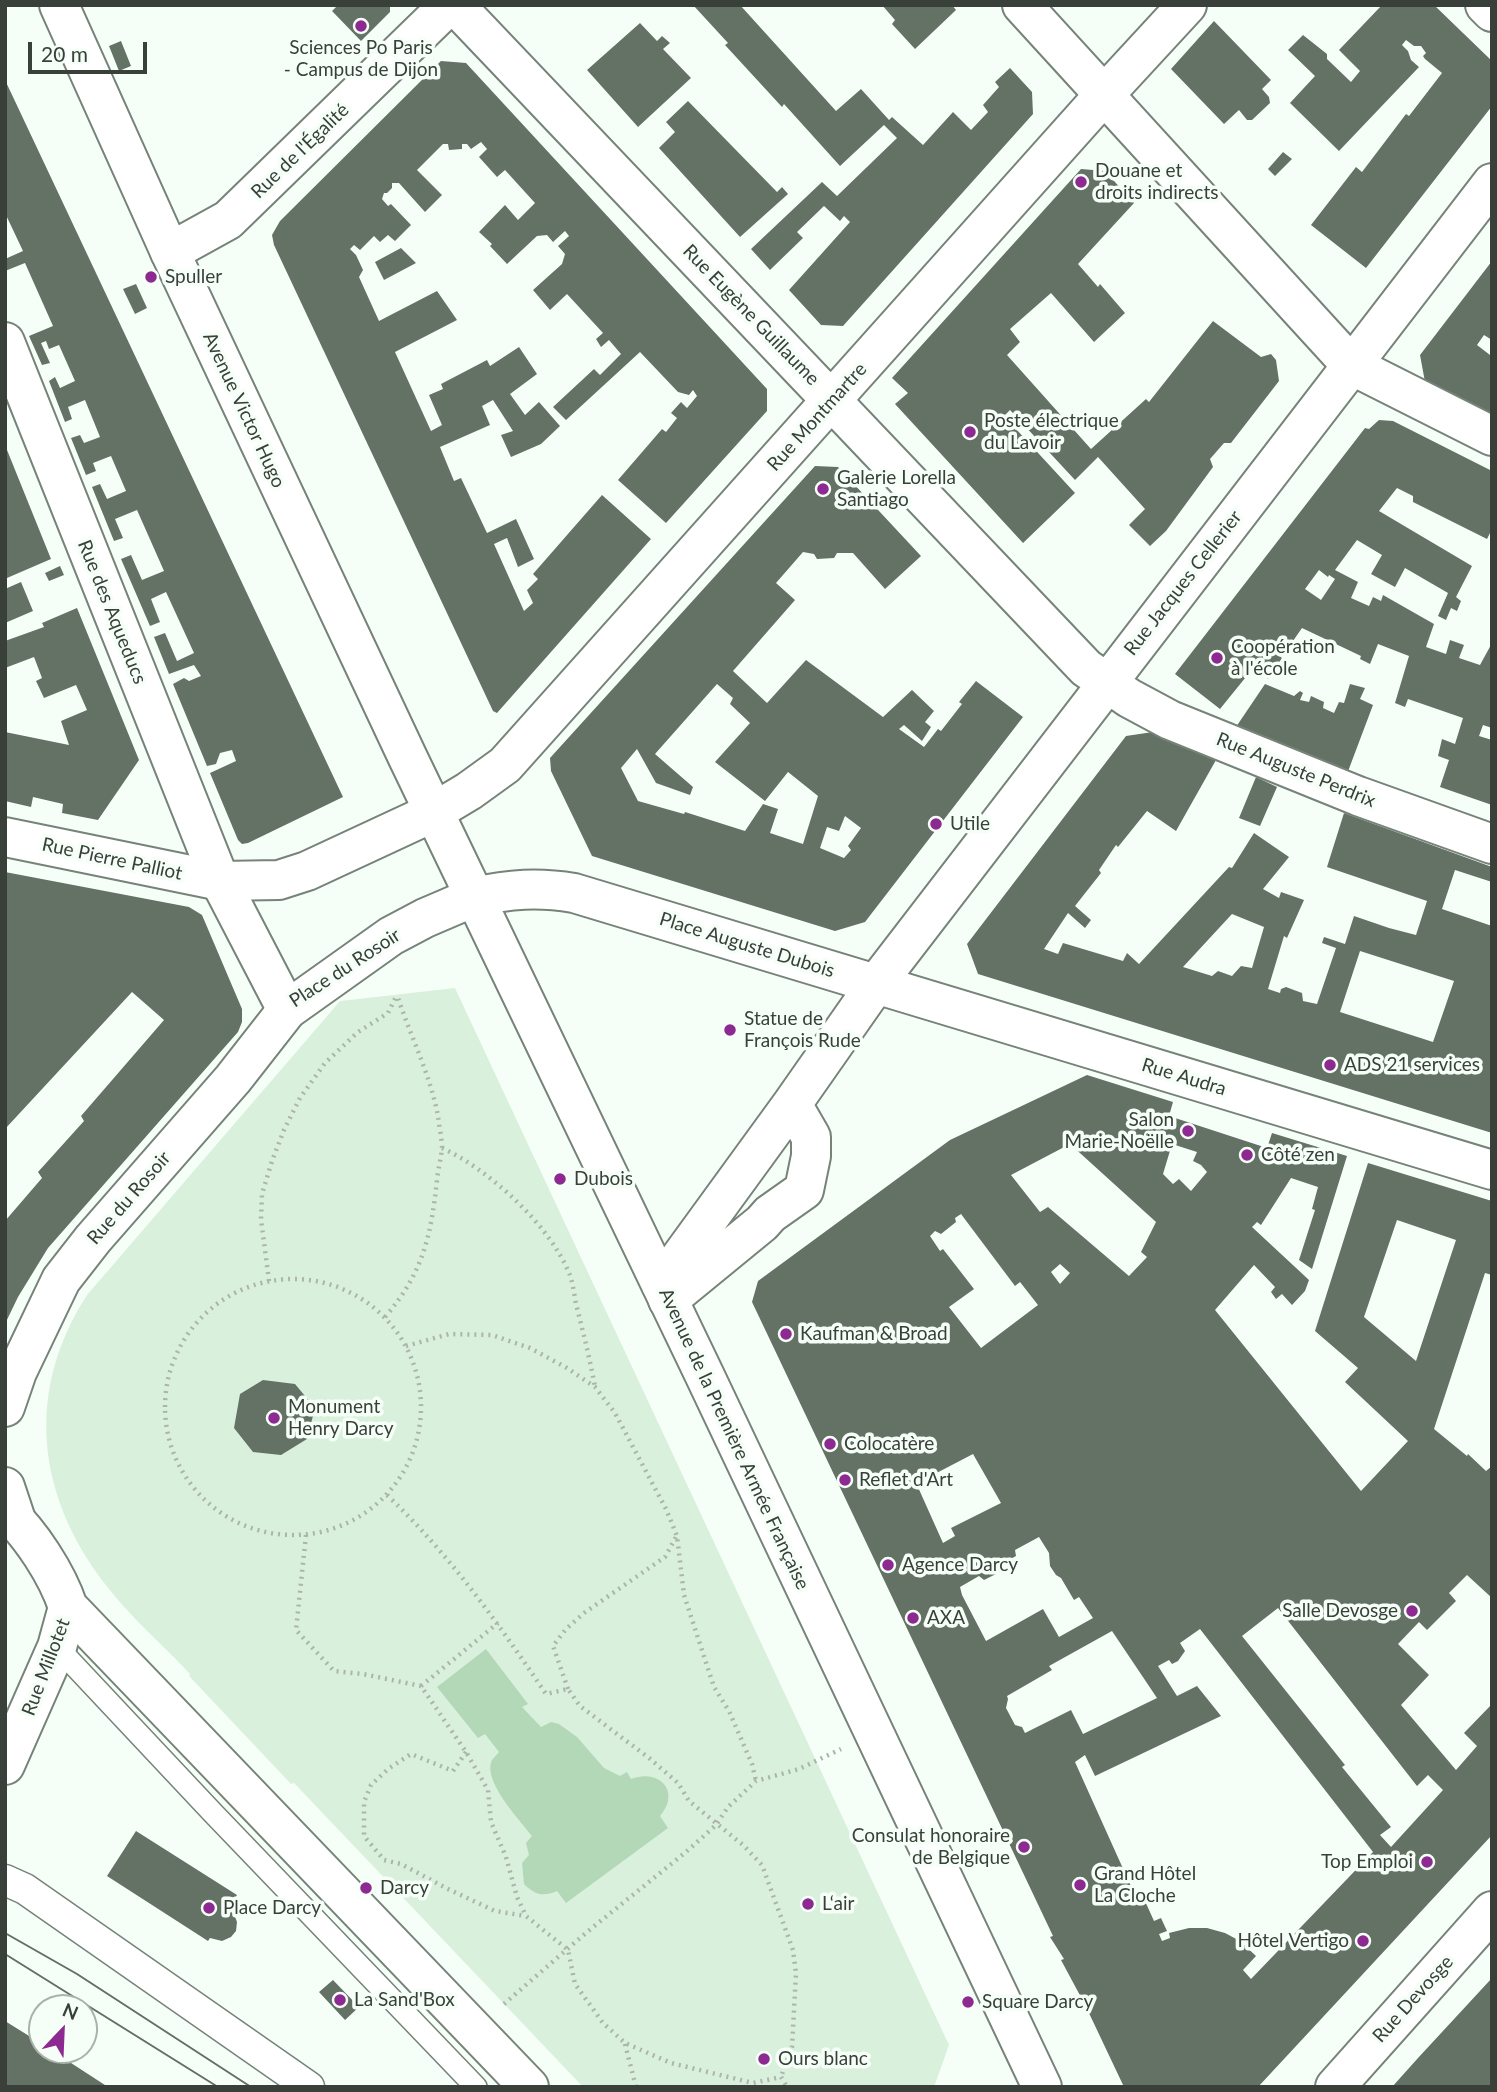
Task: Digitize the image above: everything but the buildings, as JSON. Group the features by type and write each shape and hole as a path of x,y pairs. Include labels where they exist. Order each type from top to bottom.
{"street":[{"name":"Avenue Victor Hugo","path":"59,5 170,252 433,812"},
{"name":"Rue de l'Égalité","path":"170,252 228,220 449,5"},
{"name":"Rue Eugène Guillaume","path":"455,5 1086,668 1107,683"},
{"path":"1022,5 1351,365 1492,436"},
{"name":"Rue Montmartre","path":"433,812 505,765 1187,5"},
{"path":"1485,5 1492,12"},
{"name":"Rue Jacques Cellerier","path":"876,984 1492,183"},
{"name":"Rue des Aqueducs","path":"5,342 219,881"},
{"name":"Rue Auguste Perdrix","path":"1107,683 1170,720 1358,796 1492,844"},
{"path":"219,881 279,880 307,871 433,812"},
{"name":"Avenue de la Première Armée Française","path":"433,812 874,1735 1032,2081"},
{"name":"Rue Pierre Palliot","path":"5,837 219,881"},
{"name":"Place du Rosoir","path":"219,881 287,1010 391,936 474,897"},
{"name":"Place Auguste Dubois","path":"474,897 508,890 547,888 574,893 876,984"},
{"path":"664,1292 876,984"},
{"name":"Rue Audra","path":"876,984 1492,1170"},
{"name":"Rue du Rosoir","path":"5,1407 17,1372 61,1280 93,1239 233,1079 287,1010"},
{"path":"664,1292 804,1190 811,1156 811,1137 792,1104"},
{"path":"9,1506 60,1584 68,1607 226,1800 393,1946 528,2087"},
{"name":"Rue Millotet","path":"15,1760 64,1628 68,1607"},
{"path":"5,1880 25,1889 309,2087"},
{"name":"Rue Devosge","path":"1335,2087 1492,1911"}],"lane":[{"path":"57,1647 226,1800 365,1971 476,2087"},
{"path":"365,1971 393,1946"}],"path":[{"path":"270,1280 261,1219 262,1194 284,1130 300,1098 325,1063 358,1032 388,1013 397,995 407,1026 425,1065 442,1148 432,1227 408,1288 385,1317"},
{"path":"442,1148 466,1159 495,1182 522,1206 546,1234 569,1272 586,1335 595,1387"},
{"path":"301,1279 332,1284 360,1298 385,1317 406,1346 418,1376 422,1408 418,1439 405,1469 387,1495 363,1515 336,1528 306,1535 270,1533 236,1522 207,1502 184,1475 169,1442 164,1407 169,1371 183,1339 206,1311 236,1291 270,1280 301,1279"},
{"path":"406,1346 449,1334 492,1335 530,1348 595,1387 615,1413 654,1485 677,1536 684,1595 715,1687 729,1711 757,1781"},
{"path":"387,1495 452,1565 498,1623 546,1694 568,1689"},
{"path":"306,1535 296,1630 334,1671 421,1686 488,1790 491,1822 526,1916 568,1950 575,1984 603,2023 625,2043 671,2063 753,2083 781,2077"},
{"path":"677,1536 665,1557 584,1613 566,1629 553,1646 568,1689 580,1706 678,1783 689,1801 743,1845 762,1865 793,1950 796,1973 792,2048 781,2077"},
{"path":"421,1686 498,1623"},
{"path":"473,2029 687,1852 716,1825 728,1807 757,1781 799,1769 874,1735"},
{"path":"466,1752 453,1771 411,1754 388,1769 371,1785 364,1802 364,1836 384,1860 401,1864 495,1911 526,1916"},
{"path":"625,2043 636,2087"},
{"path":"781,2077 788,2087"}],"shaded area":[{"path":"455,988 949,2045 934,2087 583,2087 124,1607 82,1550 64,1514 53,1478 47,1442 47,1405 54,1368 67,1331 87,1295 340,1001"},
{"path":"486,1649 528,1704 522,1707 541,1727 551,1722 559,1724 577,1737 604,1768 620,1776 627,1772 631,1779 651,1777 664,1784 668,1791 666,1807 660,1816 668,1828 566,1903 557,1891 539,1894 524,1884 522,1863 529,1855 526,1843 532,1836 504,1800 492,1778 492,1760 499,1752 485,1734 478,1738 437,1687"}],"tram line":[{"path":"5,1933 77,1974 251,2087"},
{"path":"5,1954 218,2087"}],"place":[{"name":"Sciences Po Paris - Campus de Dijon","path":"361,26"},
{"name":"Douane et droits indirects","path":"1081,182"},
{"name":"Spuller","path":"151,277"},
{"name":"Poste électrique du Lavoir","path":"970,432"},
{"name":"Galerie Lorella Santiago","path":"823,489"},
{"name":"Coopération à l'école","path":"1217,658"},
{"name":"Utile","path":"936,824"},
{"name":"Statue de François Rude","path":"730,1030"},
{"name":"ADS 21 services","path":"1330,1065"},
{"name":"Salon Marie-Noëlle","path":"1188,1131"},
{"name":"Côté zen","path":"1247,1155"},
{"name":"Dubois","path":"560,1179"},
{"name":"Kaufman & Broad","path":"786,1334"},
{"name":"Monument Henry Darcy","path":"274,1418"},
{"name":"Colocatère","path":"830,1444"},
{"name":"Reflet d'Art","path":"845,1480"},
{"name":"Agence Darcy","path":"888,1565"},
{"name":"Salle Devosge","path":"1412,1611"},
{"name":"AXA","path":"913,1618"},
{"name":"Consulat honoraire de Belgique","path":"1024,1847"},
{"name":"Top Emploi","path":"1427,1862"},
{"name":"Grand Hôtel La Cloche","path":"1080,1885"},
{"name":"Darcy","path":"366,1888"},
{"name":"L‘air","path":"808,1904"},
{"name":"Place Darcy","path":"209,1908"},
{"name":"Hôtel Vertigo","path":"1363,1941"},
{"name":"La Sand'Box","path":"340,2000"},
{"name":"Square Darcy","path":"968,2002"},
{"name":"Ours blanc","path":"764,2059"}]}
